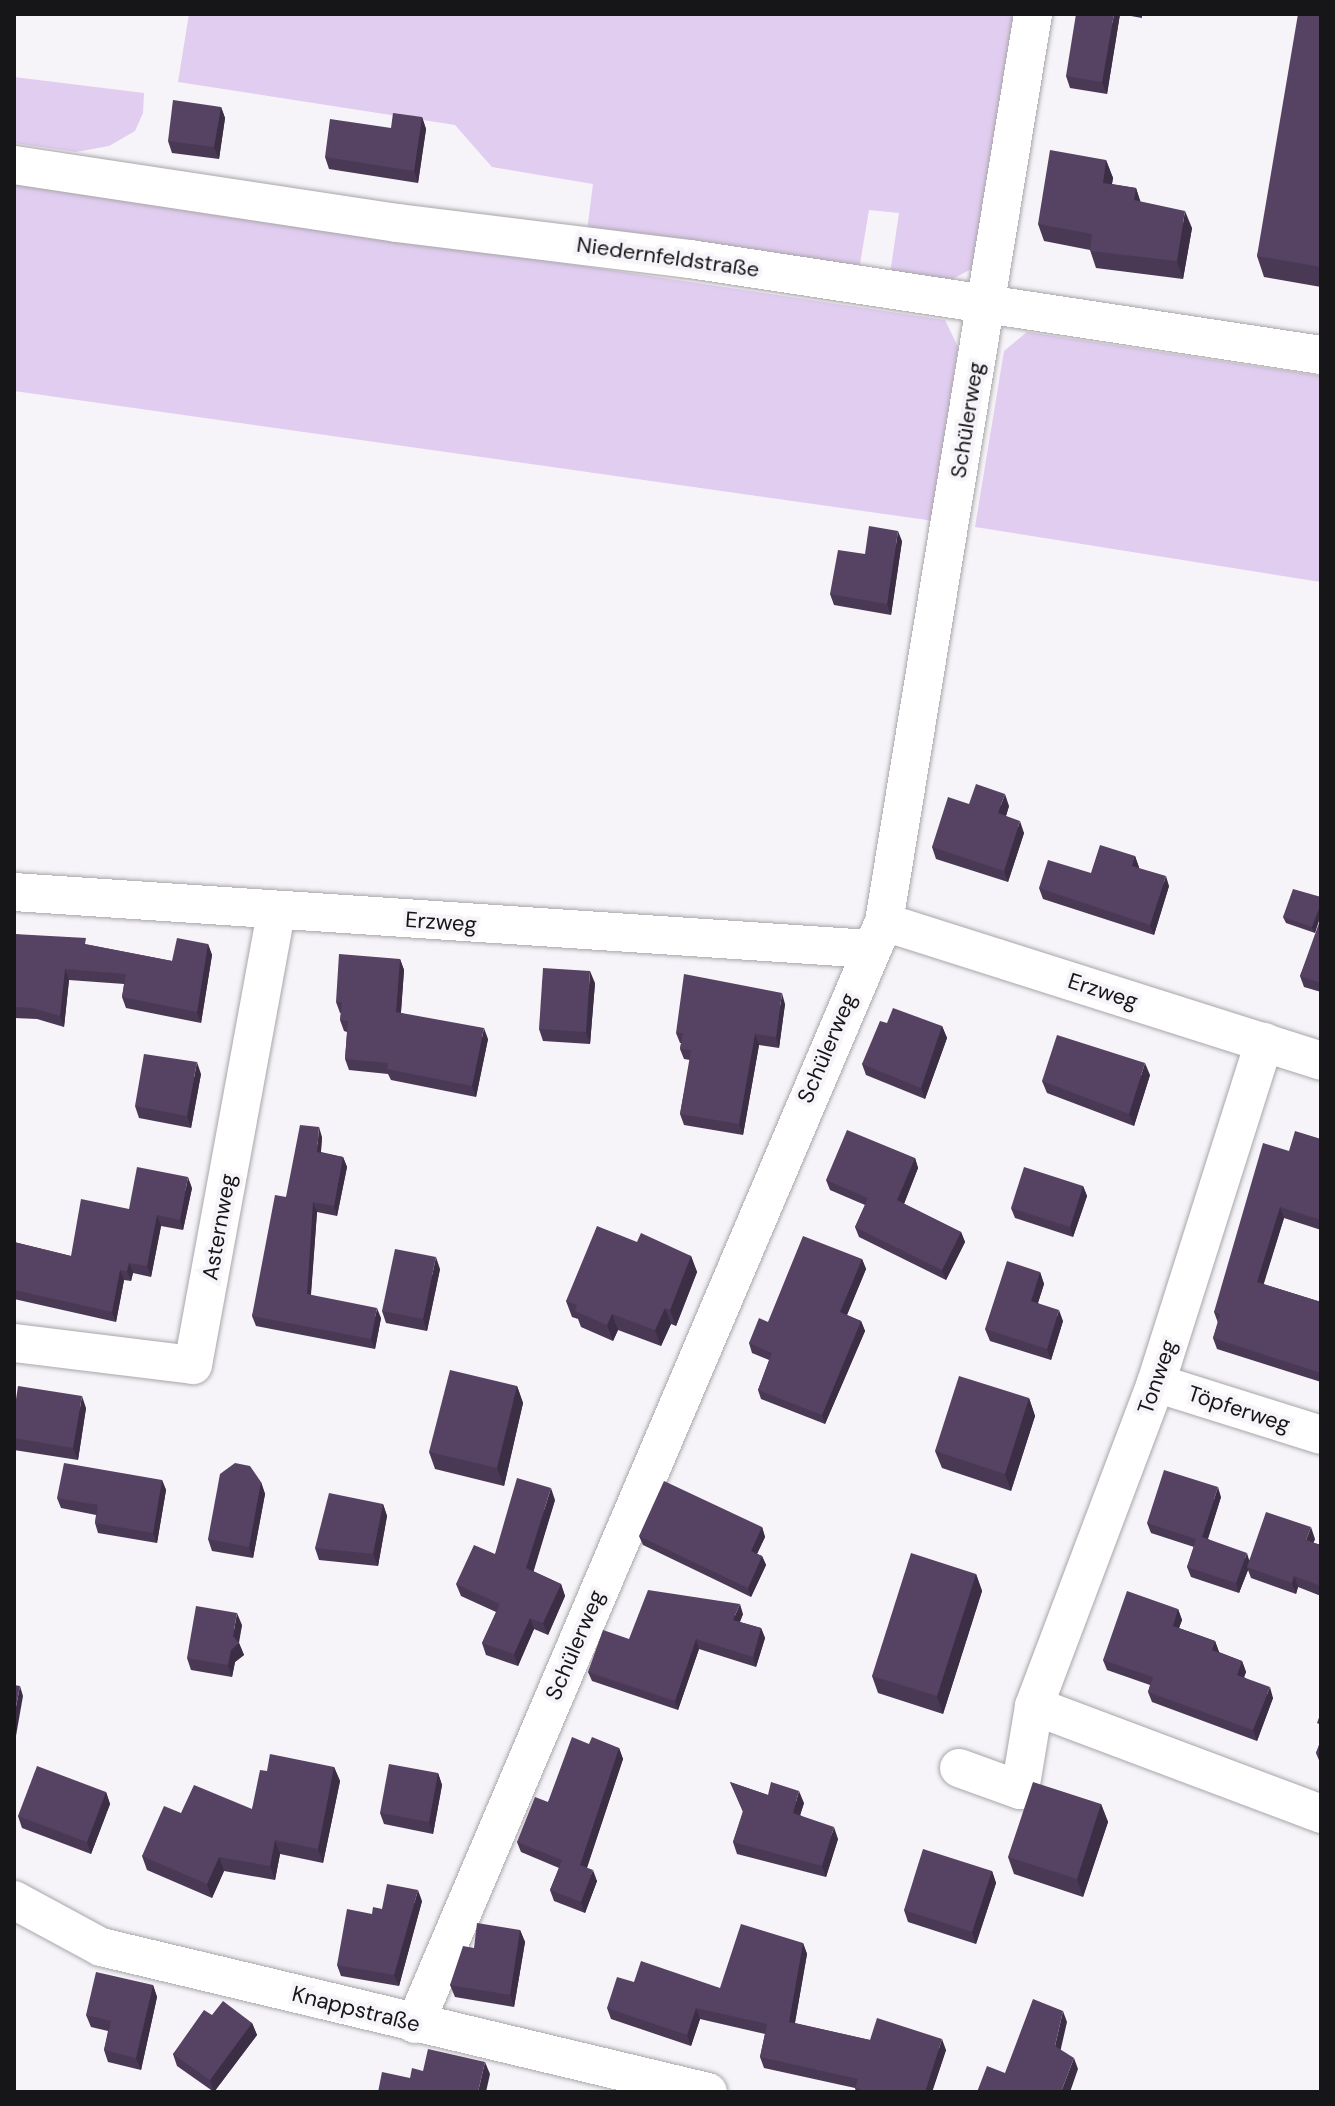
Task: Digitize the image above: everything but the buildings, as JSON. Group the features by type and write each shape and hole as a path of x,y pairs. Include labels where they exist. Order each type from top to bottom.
{"street":[{"name":"Schülerweg","path":"415,2024 876,935 987,304 1033,14"},
{"name":"Niedernfeldstraße","path":"14,165 987,304 1321,355"},
{"name":"Erzweg","path":"14,892 276,912 876,935 1264,1042 1321,1061"},
{"name":"Asternweg","path":"14,1343 193,1365 276,912"},
{"name":"Tonweg","path":"959,1768 1020,1790 1034,1706 1156,1383 1264,1042"},
{"name":"Töpferweg","path":"1156,1383 1321,1435"},
{"path":"1034,1706 1321,1814"},
{"name":"Knappstraße","path":"14,1900 101,1947 708,2092"}],"shaded area":[{"path":"189,14 1016,14 973,268 949,281 890,274 899,213 869,210 859,270 587,231 593,184 492,167 455,125 178,82"},
{"path":"14,77 144,93 143,113 135,131 109,146 76,152 14,143"},
{"path":"14,181 945,320 958,347 934,521 14,391"},
{"path":"1027,332 1321,376 1321,582 975,527 1004,351"}]}
